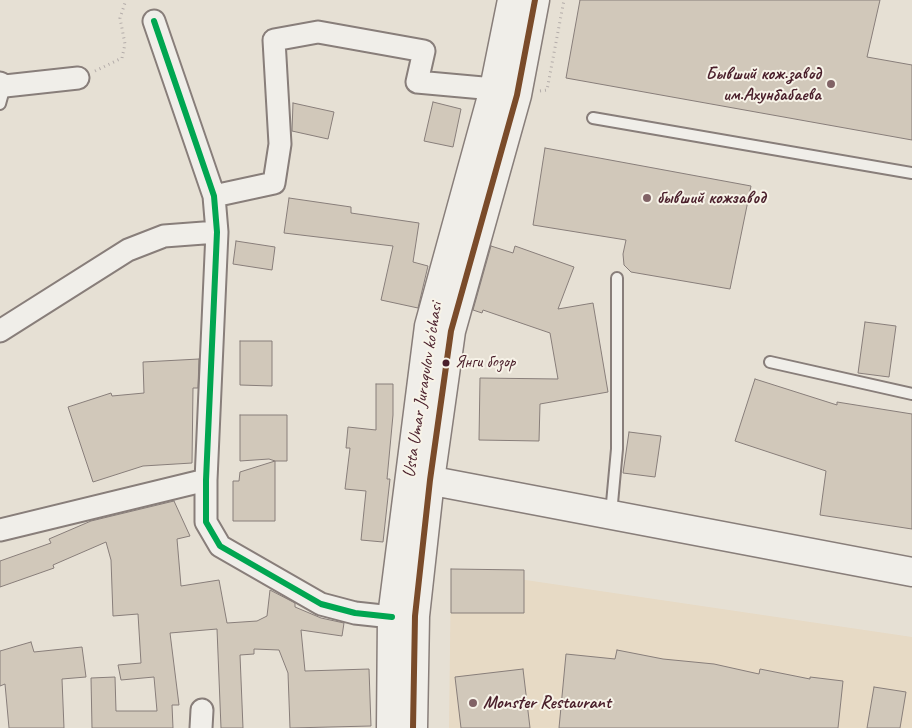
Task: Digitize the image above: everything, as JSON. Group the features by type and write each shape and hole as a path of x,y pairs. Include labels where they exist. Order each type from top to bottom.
{"main road":[{"name":"Usta Umar Juraqulov ko'chasi","path":"506,92 512,0"},
{"name":"Usta Umar Juraqulov ko'chasi","path":"412,728 419,478 429,326 535,0"},
{"name":"Usta Umar Juraqulov ko'chasi","path":"391,728 392,617 419,478"},
{"path":"419,478 912,572"}],"street":[{"path":"154,21 214,196 217,232 206,480 206,522 220,546 321,604 355,613 392,617"},
{"path":"214,196 274,183 280,144 274,40 318,32 424,51 417,82 506,92"},
{"path":"2,91 78,78"},
{"path":"0,331 128,250 164,236 217,232"},
{"path":"0,530 206,480"}],"lane":[{"path":"593,118 912,173"},
{"path":"610,515 617,449 617,278"},
{"path":"770,362 912,394"}],"path":[{"path":"78,78 122,58 124,44 120,18 126,0"},
{"path":"506,92 547,90 564,0"}],"shaded area":[{"path":"451,569 912,637 912,728 449,728"}],"building":[{"path":"580,0 880,0 867,57 912,65 912,140 566,78"},
{"path":"433,102 461,109 453,147 424,141"},
{"path":"293,103 334,112 328,139 292,131"},
{"path":"545,148 751,186 730,289 631,272 624,265 623,254 626,240 533,225"},
{"path":"289,198 351,207 351,213 419,223 413,262 428,266 418,308 381,300 393,246 284,233"},
{"path":"236,241 275,247 272,270 233,264"},
{"path":"491,246 513,253 515,246 574,267 558,309 593,303 608,392 540,404 539,441 479,440 480,378 558,379 550,333 483,310 482,313 473,310"},
{"path":"865,322 896,326 889,377 858,373"},
{"path":"240,341 272,341 272,386 240,385"},
{"path":"199,359 198,388 193,388 192,463 143,466 93,482 68,407 111,393 112,396 144,393 143,362"},
{"path":"755,379 837,405 837,402 912,414 912,529 820,515 826,471 735,441"},
{"path":"376,384 393,384 393,415 387,479 390,479 383,542 361,540 366,491 345,489 350,448 346,448 348,427 376,430"},
{"path":"240,415 287,415 287,461 269,459 240,461"},
{"path":"629,432 661,436 655,477 623,473"},
{"path":"275,461 275,521 233,521 233,481 239,481 240,472"},
{"path":"174,501 190,536 177,539 181,586 219,580 227,623 257,621 267,616 270,590 295,603 295,607 321,618 344,623 342,636 301,630 305,671 369,669 371,726 290,728 288,673 279,650 254,649 254,654 240,655 243,728 221,728 217,629 170,633 179,705 172,705 173,728 92,728 91,678 115,677 116,711 157,711 154,677 121,680 118,665 141,663 138,614 113,616 111,560 106,542 53,565 54,568 0,587 0,561 51,543 49,539 91,521"},
{"path":"451,569 524,570 524,613 451,613"},
{"path":"31,642 34,652 82,647 86,677 62,679 64,728 9,728 5,684 0,686 0,651"},
{"path":"617,650 663,659 714,664 759,674 760,669 810,679 810,677 843,681 838,728 559,728 566,654 615,659"},
{"path":"523,669 530,728 461,728 455,677"},
{"path":"874,687 906,692 900,728 867,728"}],"transit line":[{"path":"413,728 415,616 430,480 451,331 517,95 535,0"},
{"path":"154,21 214,196 217,232 206,480 206,522 220,546 321,604 355,613 392,617"}],"place":[{"name":"Бывший кож.завод им.Ахунбабаева","path":"831,84"},
{"name":"бывший кожзавод","path":"647,198"},
{"name":"Янги бозор","path":"446,363"},
{"name":"Monster Restaurant","path":"473,703"}]}
